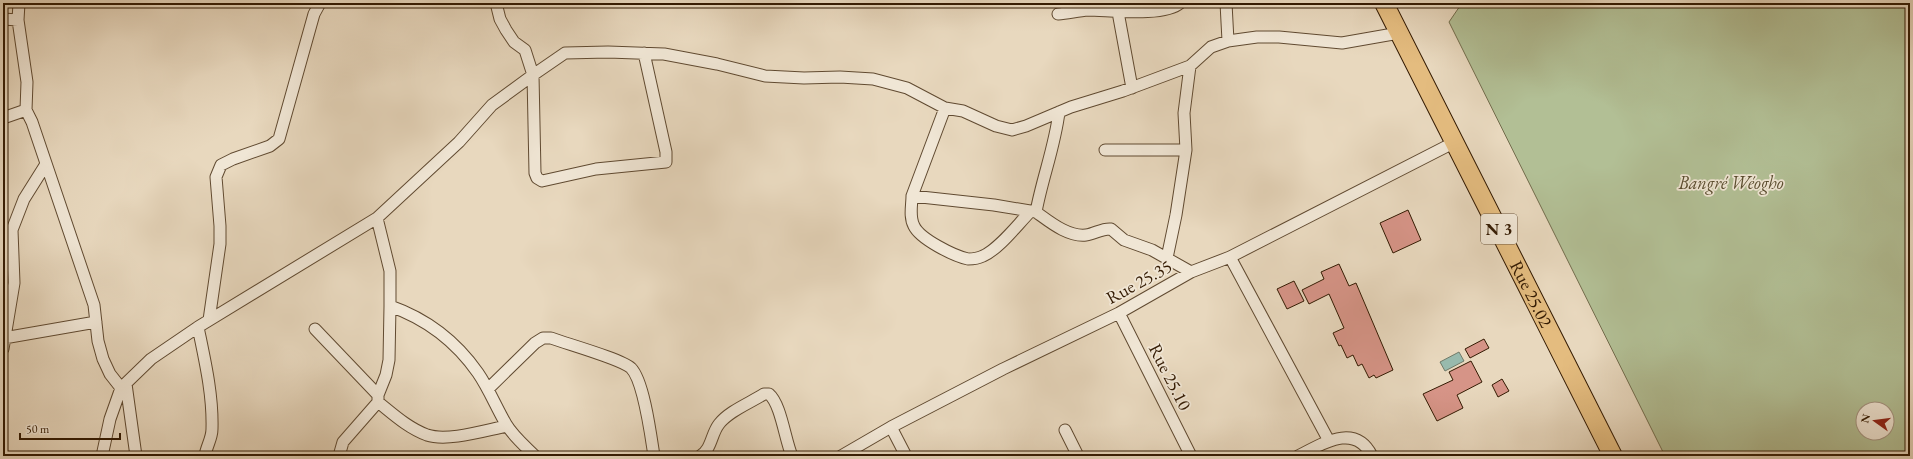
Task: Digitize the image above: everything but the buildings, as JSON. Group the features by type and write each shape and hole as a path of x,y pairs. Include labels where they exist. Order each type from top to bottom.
{"main road":[{"name":"Rue 25.02","path":"1384,3 1613,456"}],"street":[{"path":"19,3 18,20 27,82 26,110 55,186 63,216 94,305 103,359 110,374 123,386 136,456"},
{"path":"209,320 220,244 216,177 221,165 233,159 270,146 279,138 312,20 320,3"},
{"path":"496,3 500,19 506,30 514,42 525,50 533,75 535,173 537,178 542,180 596,169 664,163 667,159 666,152 644,53"},
{"path":"1058,14 1088,10 1118,12 1170,8 1180,3"},
{"path":"1226,3 1228,41"},
{"path":"1118,12 1132,88"},
{"path":"3,19 18,20"},
{"path":"102,456 110,419 123,386 151,359 209,320 377,218 459,142 492,105 565,53 644,53 689,58 764,76 873,79 907,88 945,108 963,111 996,126 1012,130 1190,66 1211,47 1228,41 1257,37 1279,37 1342,43 1399,33"},
{"path":"1166,258 1176,215 1186,150 1184,113 1190,66"},
{"path":"945,108 912,196 911,217 914,227 923,236 952,253 970,259 984,256 997,246 1033,212 1056,135 1060,112"},
{"path":"3,118 26,110"},
{"name":"Rue 25.35","path":"841,456 890,427 1061,339 1118,313 1191,272 1230,257 1455,142"},
{"path":"1105,150 1186,150"},
{"path":"46,164 24,199 7,234 14,283 4,337 96,322"},
{"path":"912,196 994,205 1033,212 1051,224 1076,235 1086,235 1111,229 1124,240 1152,250 1191,272"},
{"path":"338,456 343,442 378,398 389,360 390,271 377,218"},
{"path":"1230,257 1329,441"},
{"path":"390,306 420,318 434,327 466,359 488,389 507,426 535,456"},
{"name":"Rue 25.10","path":"1118,313 1191,456"},
{"path":"198,327 209,382 212,430 211,440 205,456"},
{"path":"316,329 378,398 405,423 429,435 461,435 507,426"},
{"path":"488,389 543,338 551,338 625,364 636,375 648,417 654,456"},
{"path":"700,456 706,453 719,424 764,394 769,394 776,402 787,444 792,456"},
{"path":"890,427 906,456"},
{"path":"1065,430 1078,456"},
{"path":"1298,456 1329,441 1347,437 1354,438 1360,442 1372,456"}],"green space":[{"name":"Bangré Wéogho","path":"1462,3 1910,3 1910,456 1665,456 1449,22"}],"shaded area":[{"path":"1459,352 1464,361 1445,371 1440,362"}]}
